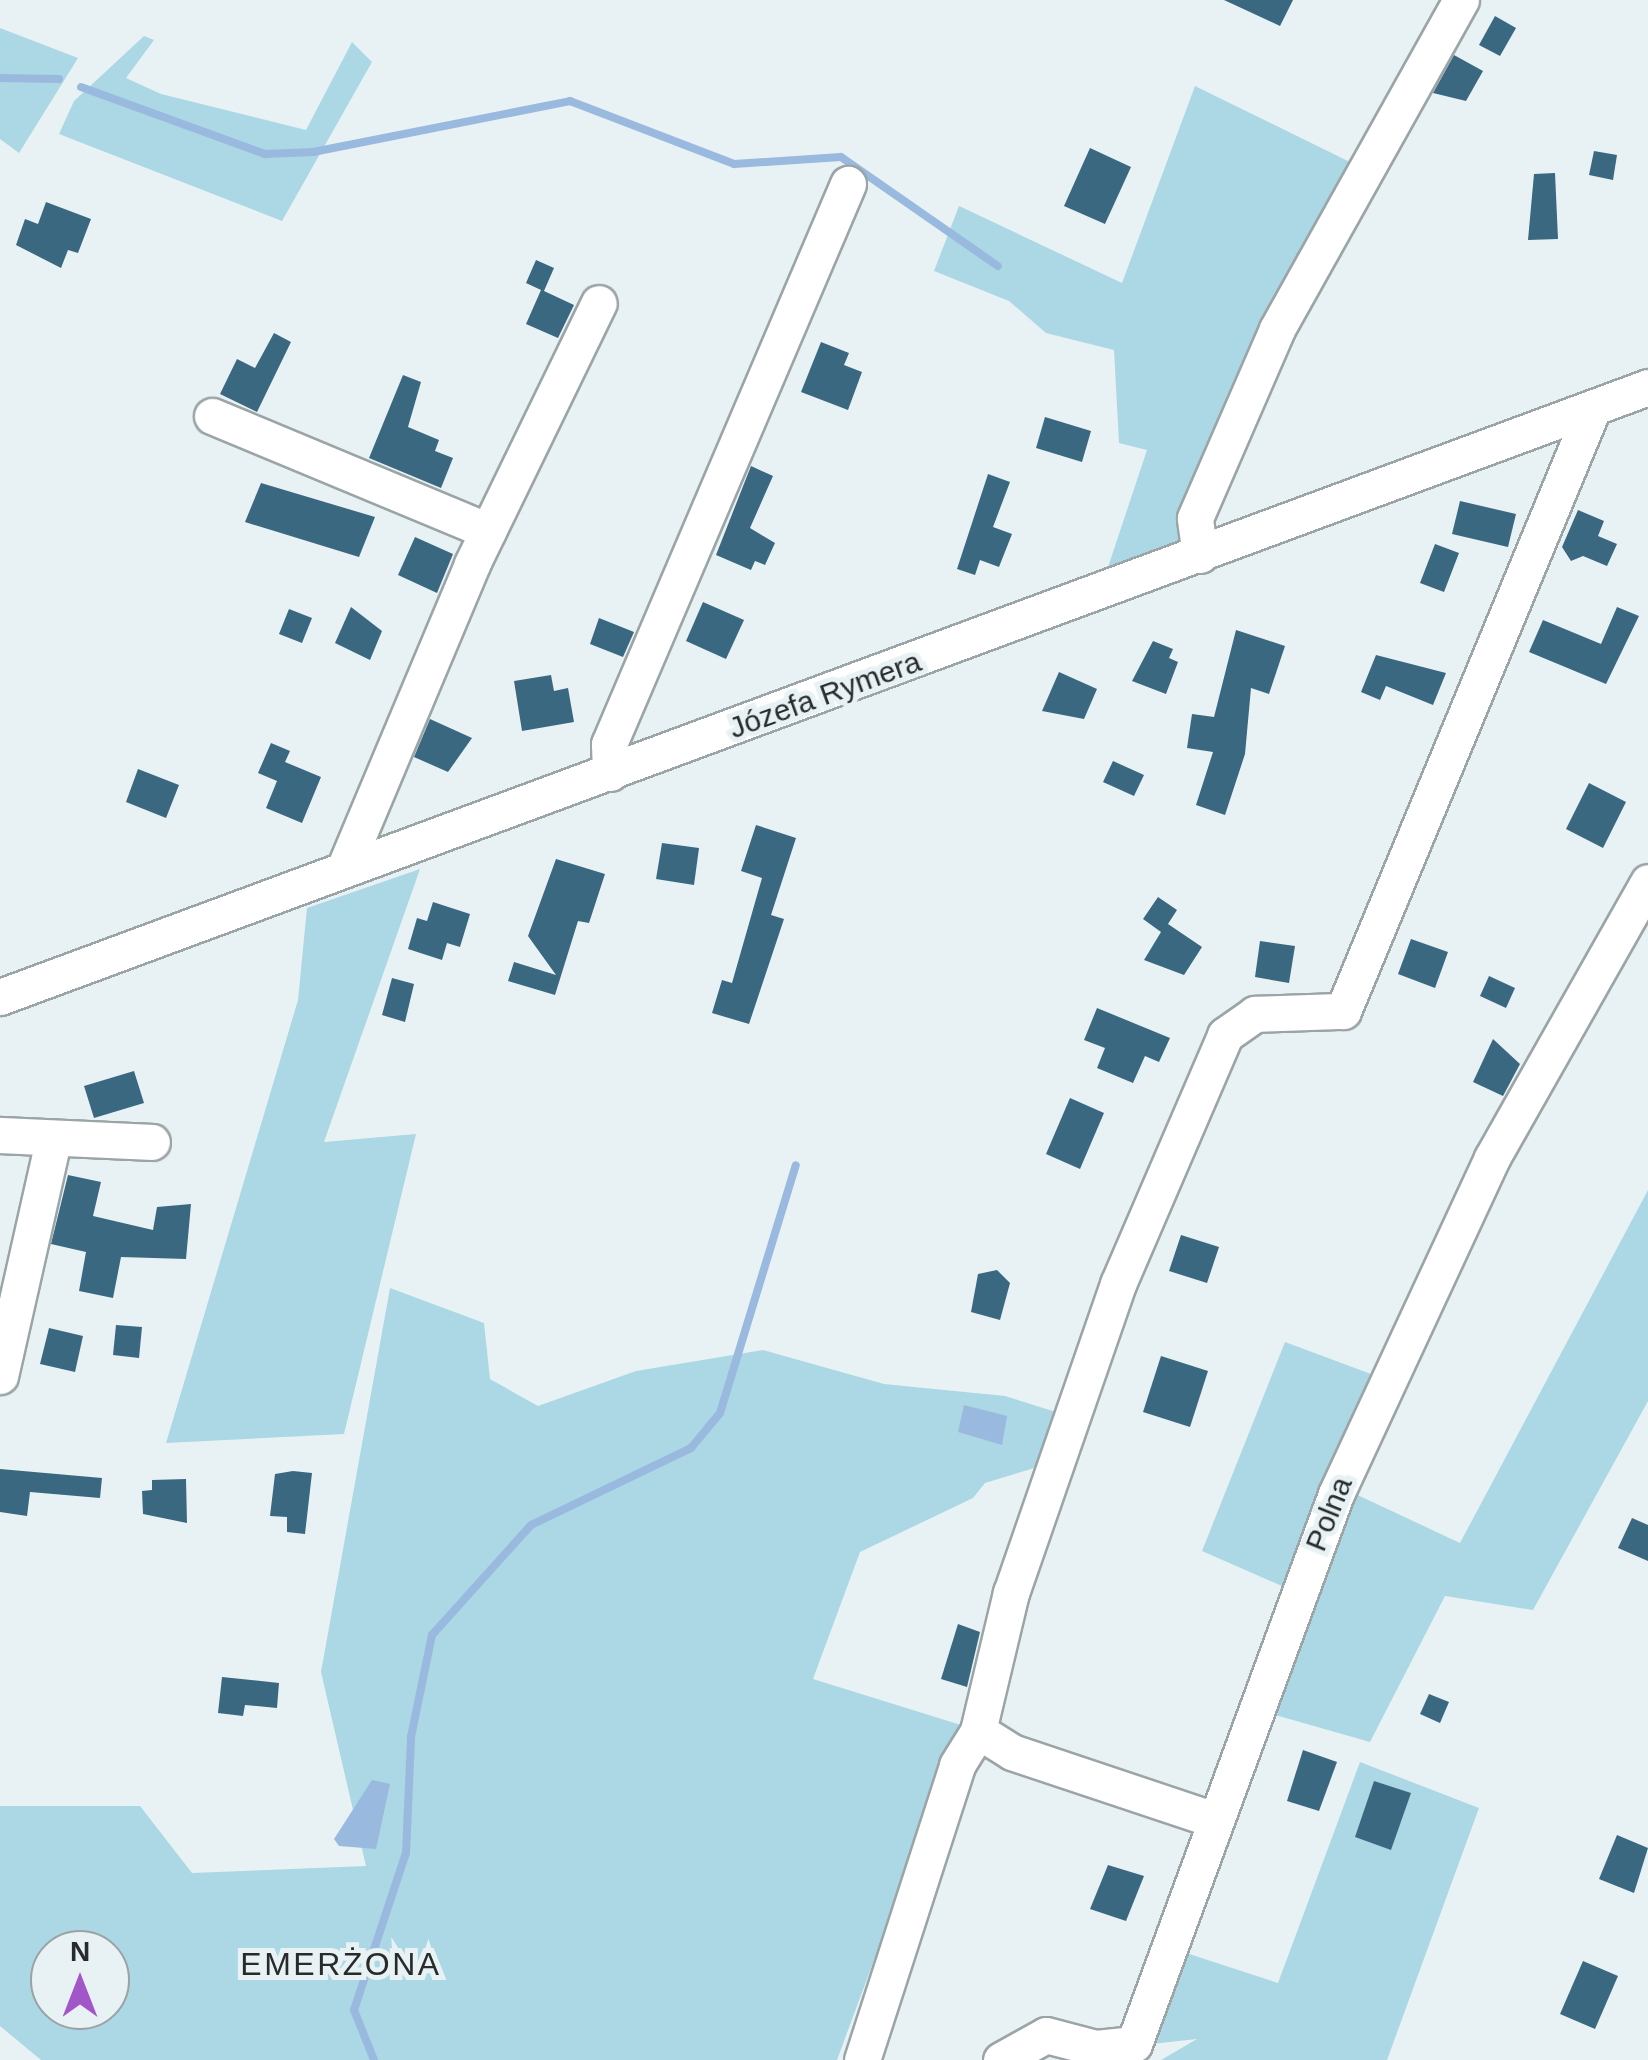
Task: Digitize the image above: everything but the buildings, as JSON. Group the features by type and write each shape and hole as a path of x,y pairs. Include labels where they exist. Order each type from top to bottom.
{"street":[{"path":"1200,555 1196,518 1277,329 1461,0"},
{"path":"610,773 610,744 848,184"},
{"path":"344,868 488,532 600,303"},
{"name":"Józefa Rymera","path":"0,997 1648,387"},
{"path":"862,2060 957,1765 978,1732 1011,1594 1118,1284 1226,1034 1255,1014 1342,1011 1593,408"},
{"path":"212,416 488,532"},
{"name":"Polna","path":"1001,2060 1046,2034 1096,2048 1134,2044 1212,1819 1344,1476 1492,1158 1648,882"},
{"path":"0,1135 152,1142"},
{"path":"0,1376 53,1140"},
{"path":"978,1732 1012,1752 1212,1819"}],"shaded area":[{"path":"0,28 78,58 19,153 0,139"},
{"path":"144,36 154,40 126,78 161,94 306,130 352,42 372,62 282,221 59,134 74,101"},
{"path":"1195,86 1354,164 1175,547 1107,570 1147,450 1119,443 1114,350 1046,333 1009,301 934,271 959,206 1122,283"},
{"path":"420,869 324,1142 416,1134 344,1434 166,1443 298,1000 307,908"},
{"path":"1648,1190 1648,1401 1533,1610 1445,1596 1370,1742 1258,1710 1349,1491 1460,1543"},
{"path":"390,1288 484,1323 490,1379 538,1406 636,1371 763,1350 884,1384 1005,1396 1059,1413 1044,1465 985,1483 973,1498 860,1552 813,1679 961,1725 837,2060 41,2060 0,2026 0,1806 140,1806 192,1873 366,1866 321,1672"},
{"path":"1285,1342 1379,1377 1291,1590 1202,1551"},
{"path":"964,1405 1007,1416 1002,1445 958,1432"},
{"path":"1360,1762 1479,1808 1387,2060 1161,2060 1197,2039 1142,2045 1177,1950 1278,1983"},
{"path":"372,1780 390,1784 376,1849 339,1846 334,1839"}],"waterway":[{"path":"0,78 59,79"},
{"path":"81,87 265,154 313,152 570,101 734,164 841,157 998,266"},
{"path":"374,2060 354,2010 406,1853 411,1737 432,1635 531,1525 691,1448 720,1413 796,1165"}],"district":[{"name":"EMERŻONA","path":"341,1964"}]}
